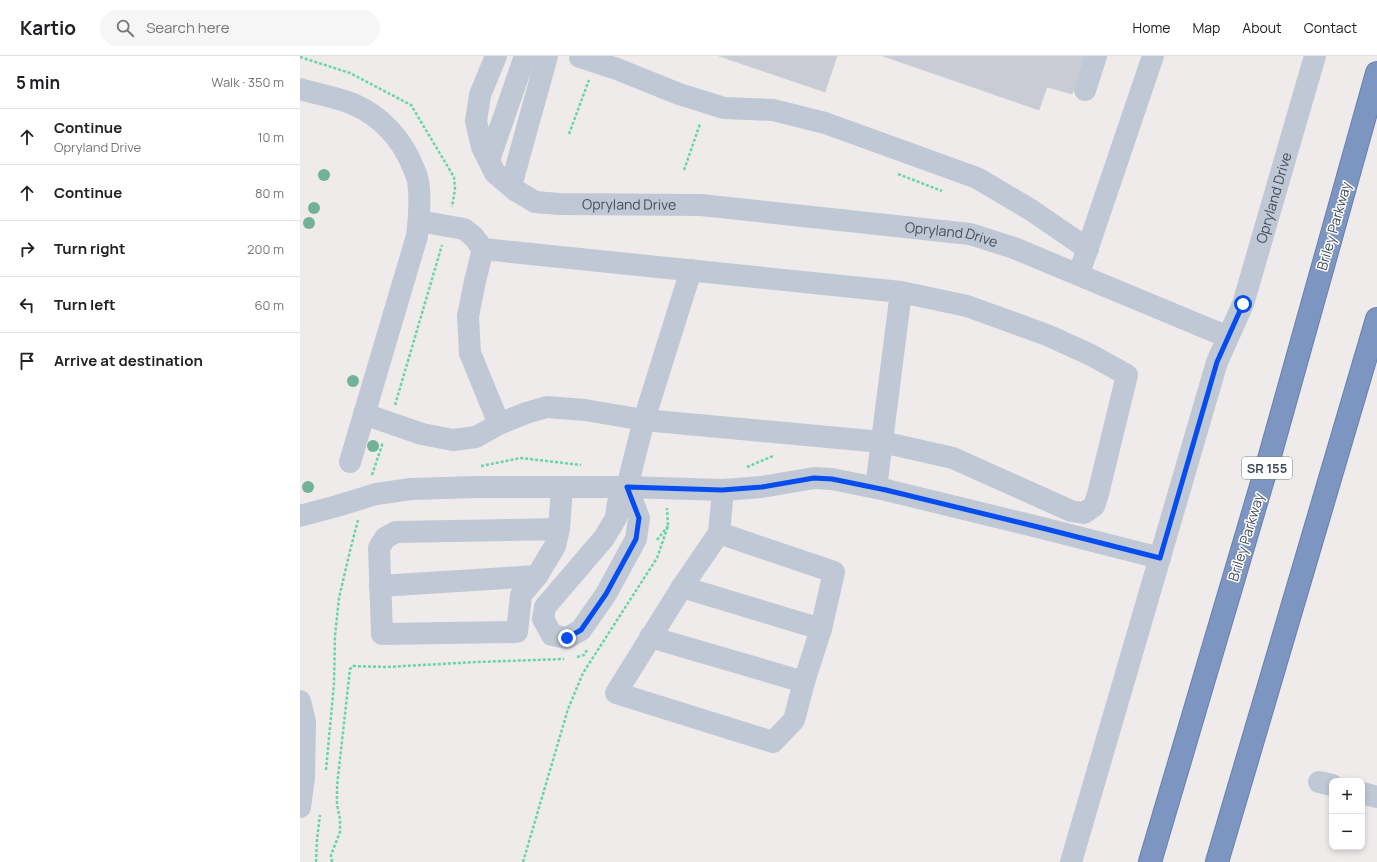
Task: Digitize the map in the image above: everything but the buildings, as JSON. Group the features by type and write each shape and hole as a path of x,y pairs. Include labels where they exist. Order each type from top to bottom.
{"highway":[{"name":"Briley Parkway","path":"1150,862 1267,466 1377,73"},
{"path":"1217,862 1377,319"}],"street":[{"name":"Opryland Drive","path":"496,56 480,95 476,121 482,147 495,173 535,202 559,204 701,205 970,234 1014,248 1228,337 1243,304 1315,56"},
{"path":"489,160 525,56"},
{"path":"511,186 547,56"},
{"path":"580,56 679,94 724,108 773,110 825,123 977,178 1031,210 1088,249"},
{"path":"1085,90 1096,56"},
{"path":"1079,275 1153,56"},
{"path":"300,89 353,104 372,114 386,125 400,143 410,160 418,180 419,221 415,243 350,462"},
{"path":"419,221 464,229 473,236 482,249 468,316 470,353 499,424"},
{"path":"364,414 422,434 453,440 476,437 499,424 526,413 547,407 585,410 644,420 882,442 953,458 1071,511 1084,512 1094,506 1127,375 1091,355 1047,335 967,306 901,292 482,249"},
{"path":"627,487 639,518 636,539 606,594 581,630 567,638 552,635 543,620 545,607 604,538 616,518 618,503 627,487 644,420 691,270"},
{"path":"876,488 901,292"},
{"path":"1071,862 1217,362 1228,337"},
{"path":"300,516 376,494 411,489 627,487 722,490 762,487 814,478 832,479 876,488 1160,558"},
{"path":"559,529 396,532 385,538 379,548 382,634 517,632 522,595 537,576 555,546 559,529 562,487"},
{"path":"719,533 834,572 822,629 804,682 794,720 772,742 616,693 682,587 719,533 722,490"},
{"path":"380,586 537,576"},
{"path":"682,587 822,629"},
{"path":"650,637 804,682"},
{"path":"300,701 305,722 304,778 310,810"},
{"path":"1365,794 1377,797"}],"path":[{"path":"569,134 589,80"},
{"path":"684,170 700,124"},
{"path":"898,174 942,191"},
{"path":"523,862 568,709 583,673 657,558 668,526 668,489"},
{"path":"326,775 334,684 335,636 339,598 365,497"},
{"path":"332,862 331,854 340,832 340,819 337,805 337,786 341,758"},
{"path":"310,810 316,839 316,862"}],"route":[{"path":"567,638 581,630 606,594 636,539 639,518 627,487 722,490 762,487 795,480 814,478 832,479 886,490 1160,558 1217,362 1243,304"}]}
